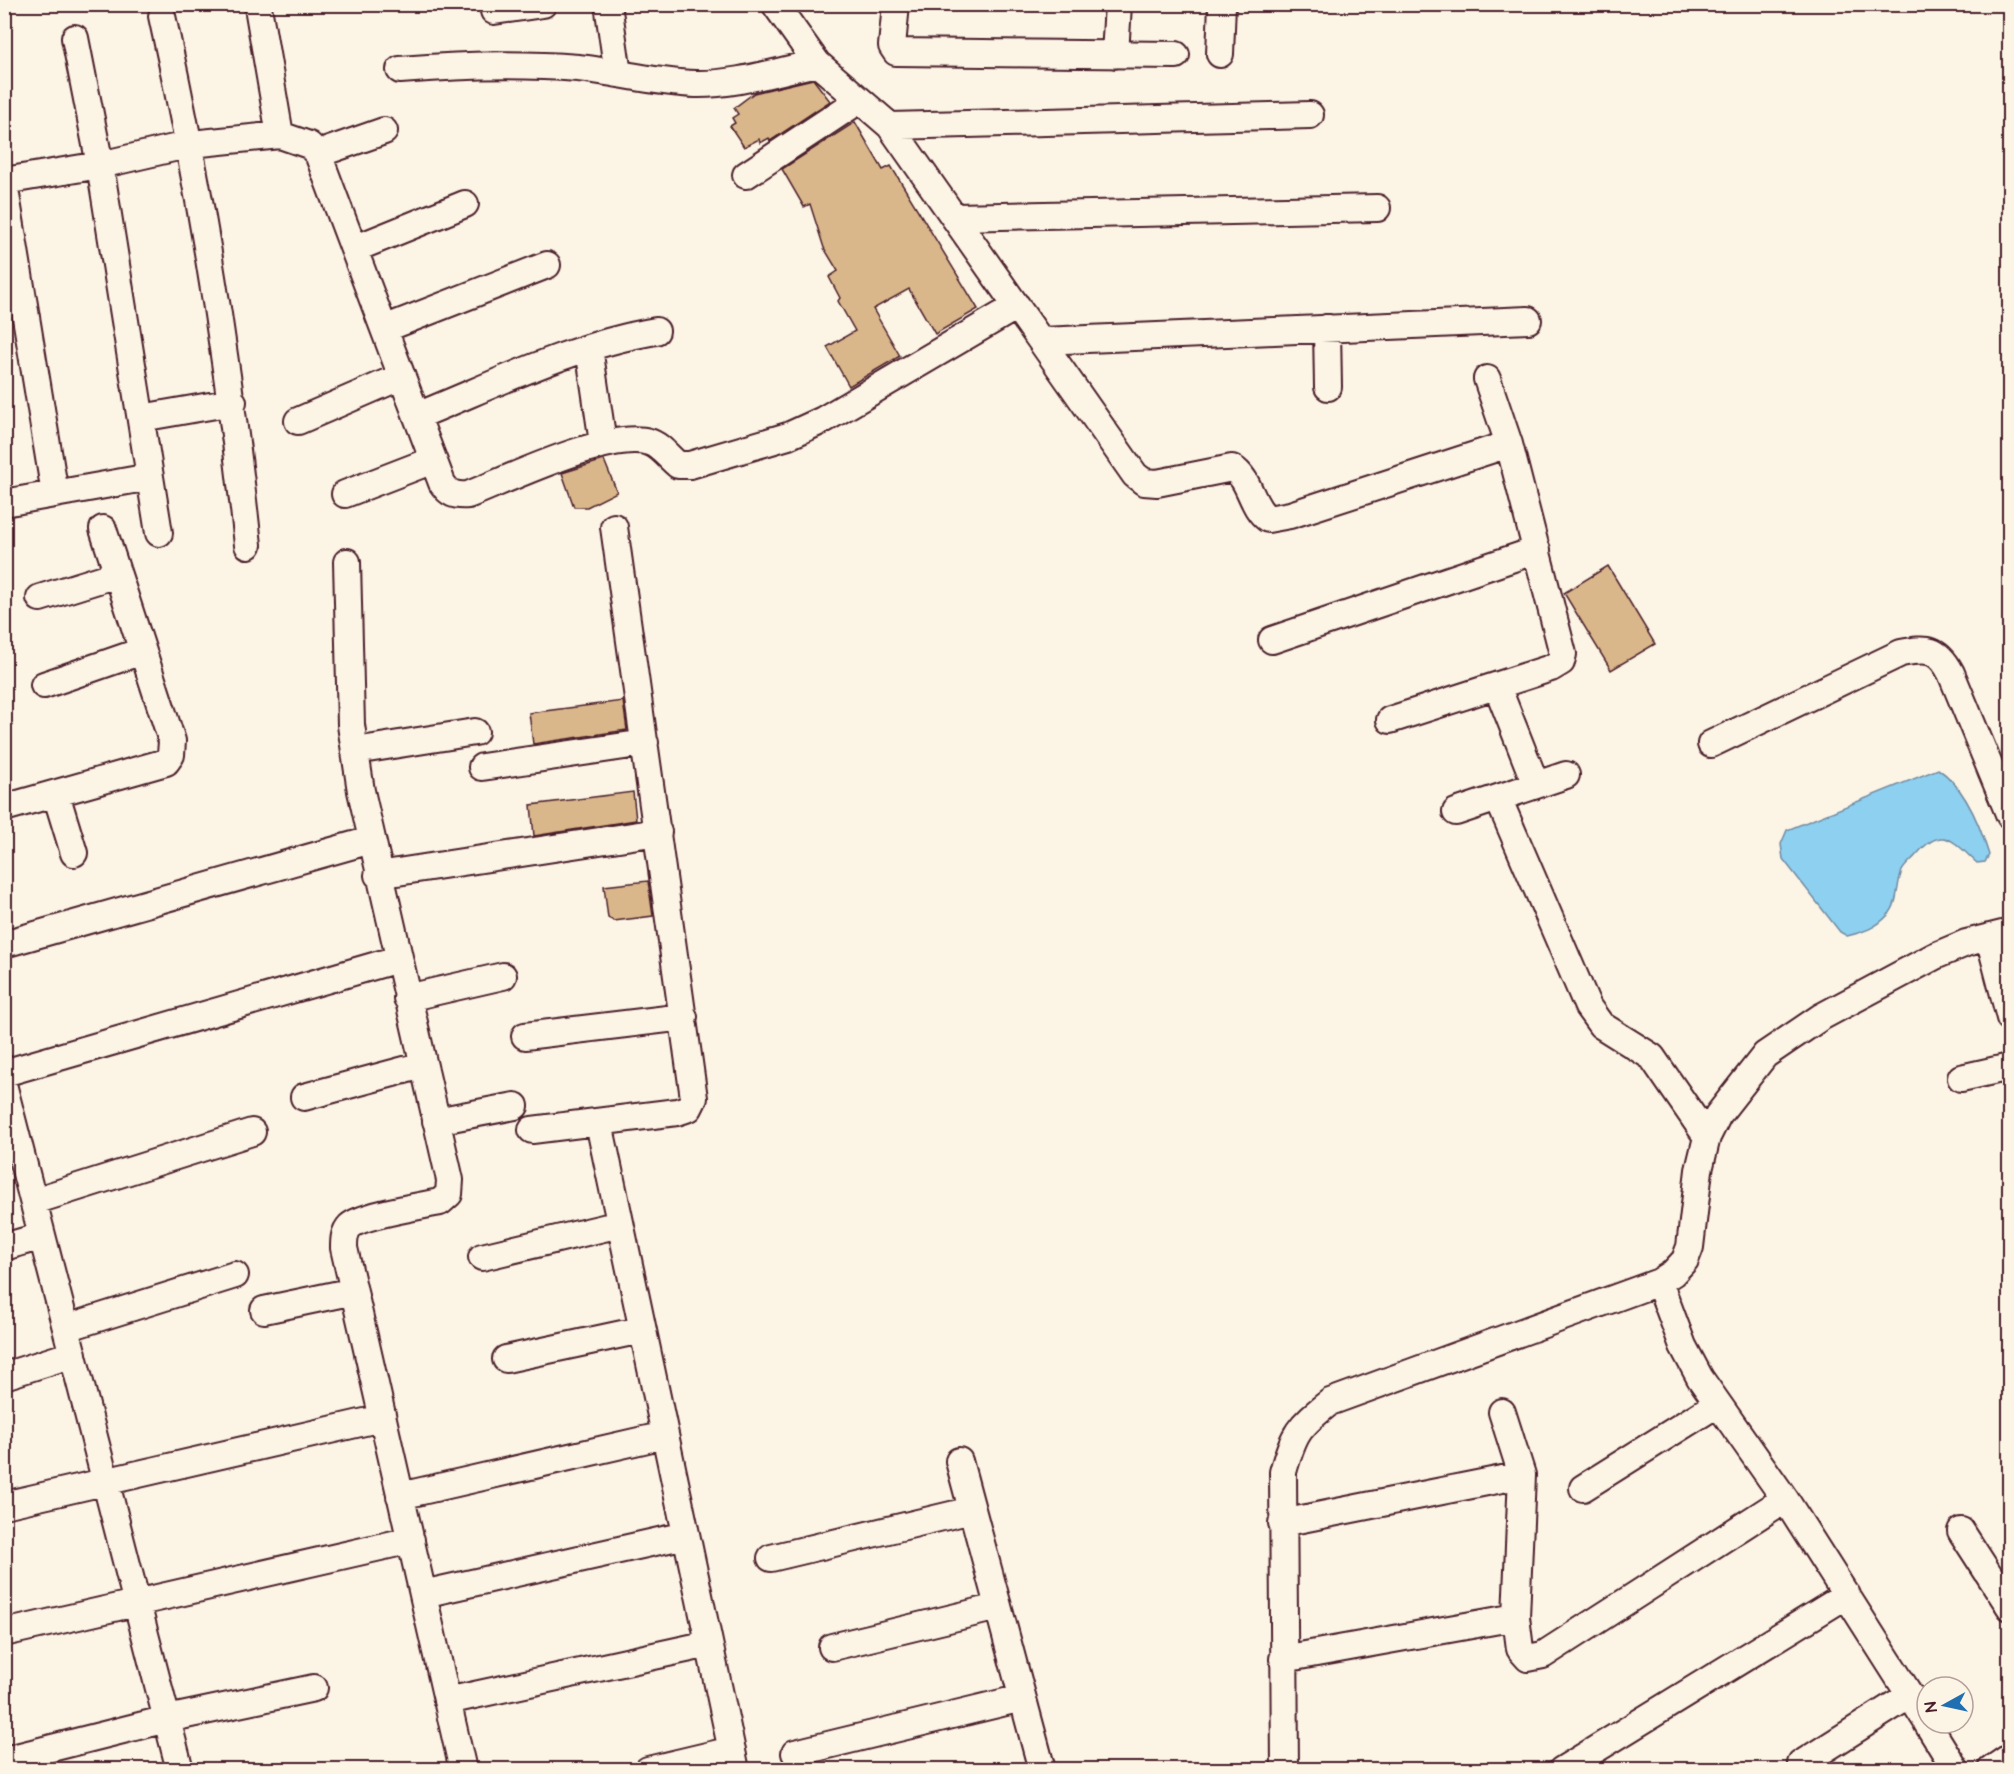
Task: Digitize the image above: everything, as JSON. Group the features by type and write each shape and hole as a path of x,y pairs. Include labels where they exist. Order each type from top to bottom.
{"street":[{"path":"494,11 543,4"},
{"path":"608,4 618,74"},
{"path":"775,4 816,63 890,126 1135,476 1144,482 1157,483 1232,468 1241,473 1260,513 1268,519 1290,515 1509,444"},
{"path":"896,4 892,46 896,52 1176,55"},
{"path":"1115,55 1118,4"},
{"path":"1220,54 1222,4"},
{"path":"258,7 280,135"},
{"path":"162,16 191,144 233,402 248,545"},
{"path":"75,38 100,165 159,533"},
{"path":"400,70 472,64 530,65 694,84 714,83 816,63"},
{"path":"746,175 858,100"},
{"path":"890,126 1310,115"},
{"path":"318,154 384,130"},
{"path":"55,494 4,182 100,165 191,144 280,135 309,145 318,154 433,460 448,493 458,496 468,495 603,443 648,441 658,446 678,465 690,465 788,436 865,397 1017,306"},
{"path":"354,249 465,204"},
{"path":"955,217 1377,208"},
{"path":"384,328 547,265"},
{"path":"1041,341 1528,320"},
{"path":"1327,328 1328,387"},
{"path":"417,416 589,348 625,336 656,331"},
{"path":"589,348 603,443"},
{"path":"298,422 402,376"},
{"path":"1390,720 1551,668 1561,662 1563,654 1509,444 1486,379"},
{"path":"141,418 233,402"},
{"path":"345,494 433,460"},
{"path":"4,502 150,477"},
{"path":"532,1130 677,1112 689,1108 694,1092 614,526"},
{"path":"4,808 166,762 171,755 172,741 102,529"},
{"path":"1272,640 1537,550"},
{"path":"347,561 351,725 355,751 378,875 450,1180 449,1194 440,1202 362,1220 350,1227 345,1235 344,1248 463,1770"},
{"path":"39,598 117,574"},
{"path":"1711,744 1901,653 1919,650 1933,652 1944,659 1951,673 2010,816"},
{"path":"45,685 142,651"},
{"path":"1497,686 1536,785"},
{"path":"355,751 475,732"},
{"path":"482,767 645,743"},
{"path":"1456,812 1566,775"},
{"path":"56,794 74,853"},
{"path":"1498,798 1588,1007 1601,1025 1652,1057 1707,1137"},
{"path":"378,875 658,832"},
{"path":"4,944 371,840"},
{"path":"1285,1770 1283,1472 1293,1436 1306,1421 1330,1402 1659,1282 1685,1260 1690,1247 1699,1170 1707,1137 1718,1115 1753,1068 1790,1036 1935,956 1966,943 2000,935 2010,1018"},
{"path":"4,1073 398,959"},
{"path":"407,998 503,976"},
{"path":"525,1036 684,1017"},
{"path":"304,1097 423,1065"},
{"path":"1961,1078 2010,1067"},
{"path":"4,1088 180,1770"},
{"path":"436,1121 515,1106"},
{"path":"599,1123 641,1330 734,1760 648,1770"},
{"path":"34,1200 252,1132"},
{"path":"482,1257 620,1224"},
{"path":"4,1246 42,1236"},
{"path":"66,1328 236,1275"},
{"path":"1659,1282 1683,1346 1700,1378 1785,1499 1915,1703"},
{"path":"264,1310 354,1291"},
{"path":"506,1359 641,1330"},
{"path":"4,1376 73,1354"},
{"path":"1583,1488 1717,1404"},
{"path":"1502,1412 1522,1475 1516,1617 1520,1649 1528,1658 1543,1655 1785,1499"},
{"path":"4,1505 382,1418"},
{"path":"400,1496 665,1435"},
{"path":"959,1461 1042,1770"},
{"path":"1282,1523 1522,1475"},
{"path":"771,1558 972,1510"},
{"path":"1961,1531 2010,1607"},
{"path":"423,1594 686,1535"},
{"path":"4,1633 411,1540"},
{"path":"1562,1770 1847,1595"},
{"path":"832,1647 998,1607"},
{"path":"1283,1659 1516,1617"},
{"path":"447,1701 709,1644"},
{"path":"4,1760 167,1719 314,1688"},
{"path":"1801,1764 1910,1695"},
{"path":"795,1753 1022,1698"},
{"path":"1934,1735 1956,1770"},
{"path":"1991,1770 2010,1756"}],"water":[{"path":"1938,769 1956,785 1970,807 1989,855 1985,862 1977,863 1962,848 1948,839 1935,839 1927,844 1903,869 1892,911 1869,929 1847,936 1840,932 1783,859 1781,844 1787,830"}],"building":[{"path":"813,79 830,101 770,141 769,138 760,143 759,139 744,147 730,126 735,123 732,118 738,114 734,108 754,93"},
{"path":"855,122 883,170 891,166 978,309 935,334 909,289 873,309 900,356 849,386 827,347 855,331 838,301 840,298 829,277 838,271 824,248 810,204 804,207 782,169"},
{"path":"604,460 617,492 587,507 574,507 562,473"},
{"path":"1608,566 1655,644 1611,670 1564,593"},
{"path":"623,701 627,730 533,744 529,713"},
{"path":"633,792 636,820 534,836 531,805"},
{"path":"648,881 653,916 614,921 608,918 604,886"}]}
